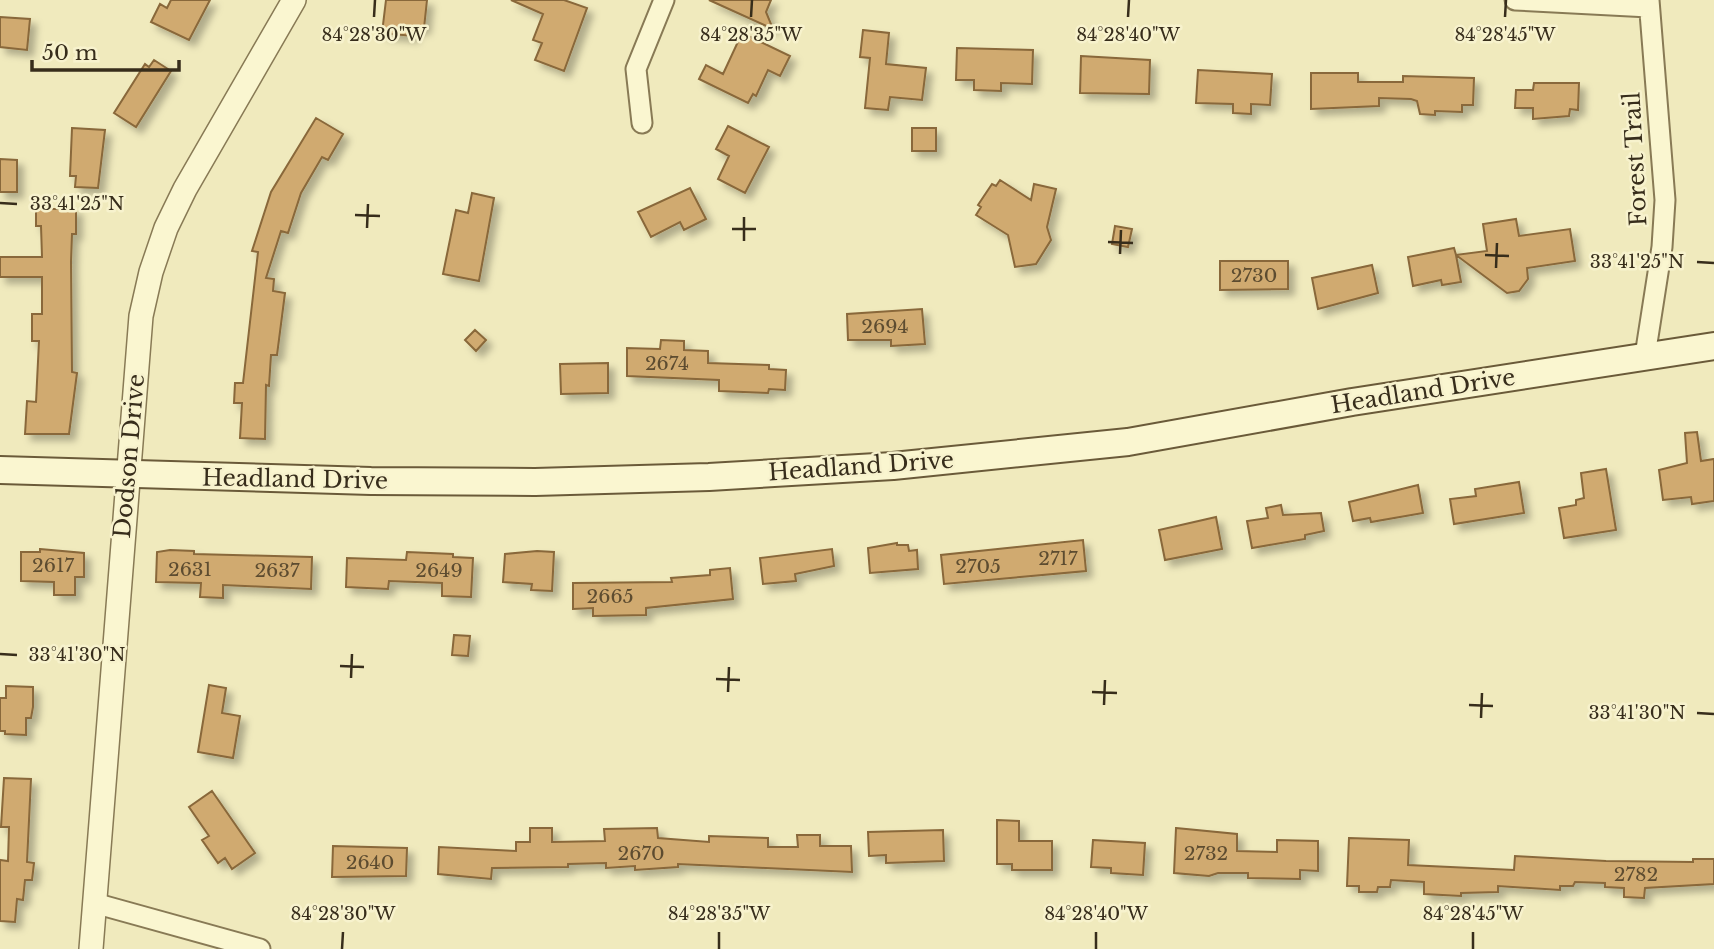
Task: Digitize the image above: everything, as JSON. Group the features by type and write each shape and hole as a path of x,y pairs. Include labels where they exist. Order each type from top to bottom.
{"main road":[{"name":"Headland Drive","path":"0,470 371,481 535,482 709,477 893,466 1128,442 1352,402 1714,346"}],"street":[{"name":"Dodson Drive","path":"92,949 141,316 151,272 166,228 185,189 294,0"},
{"path":"642,123 636,69 664,0"},
{"path":"1515,0 1649,3"},
{"name":"Forest Trail","path":"1645,356 1662,247 1665,200 1649,3"},
{"path":"94,903 260,949"}],"building":[{"path":"171,0 210,0 189,40 151,22 160,4 167,8"},
{"path":"386,0 427,0 424,28 414,27 413,36 382,33"},
{"path":"511,0 564,0 587,8 564,71 535,60 542,43 533,40 543,14"},
{"path":"709,0 771,0 766,12 773,29"},
{"path":"0,17 30,19 27,50 0,47"},
{"path":"863,30 889,33 886,64 926,68 922,100 890,97 888,110 865,108 870,58 860,57"},
{"path":"742,33 790,56 780,76 768,70 756,96 753,94 748,103 699,79 706,65 723,74"},
{"path":"957,48 1033,50 1032,84 1001,83 1001,91 974,90 974,80 956,80"},
{"path":"1081,56 1150,60 1149,94 1080,93"},
{"path":"154,60 171,71 136,127 114,113 145,64 149,67"},
{"path":"1198,70 1272,74 1270,105 1251,104 1251,114 1233,113 1233,104 1196,103"},
{"path":"1311,73 1358,73 1358,82 1403,82 1403,76 1474,78 1473,105 1462,105 1462,112 1435,111 1435,115 1420,114 1417,101 1379,98 1379,106 1311,109"},
{"path":"1534,83 1579,83 1578,110 1570,109 1569,116 1533,119 1533,108 1515,108 1516,90 1533,90"},
{"path":"316,118 343,134 328,160 322,157 301,193 288,233 281,231 266,278 274,279 273,291 285,293 277,355 271,355 269,386 266,385 265,439 240,438 242,403 234,403 235,383 243,383 258,252 252,251 271,192"},
{"path":"728,126 769,147 745,193 718,179 729,156 716,149"},
{"path":"72,128 105,130 98,188 75,187 76,176 70,176"},
{"path":"912,128 936,128 936,151 912,151"},
{"path":"0,159 17,160 17,192 0,192"},
{"path":"1000,180 1031,200 1034,184 1056,189 1047,227 1051,240 1036,264 1015,267 1008,235 976,215 981,207 978,205 992,184 996,186"},
{"path":"690,188 706,219 684,230 680,222 651,237 638,212"},
{"path":"472,193 494,198 479,281 443,274 456,210 468,213"},
{"path":"36,209 76,209 76,234 72,234 71,262 72,372 77,373 69,434 25,434 27,401 36,402 39,341 32,341 32,314 42,314 42,277 0,277 0,257 42,257 41,226 36,226"},
{"path":"1516,219 1519,236 1570,229 1575,261 1527,268 1528,279 1519,291 1507,293 1456,255 1487,251 1483,224"},
{"path":"1115,226 1132,229 1128,247 1112,244"},
{"path":"1454,248 1461,282 1442,285 1441,280 1413,286 1408,257"},
{"path":"1220,261 1288,261 1288,289 1220,290"},
{"path":"1372,265 1378,293 1318,309 1312,278"},
{"path":"922,309 925,344 891,346 891,340 848,340 847,314"},
{"path":"475,330 486,340 476,351 465,340"},
{"path":"661,340 684,341 684,350 708,351 708,363 769,365 769,369 786,370 785,390 769,389 768,393 719,391 719,380 627,376 627,348 660,349"},
{"path":"608,363 608,393 561,394 560,364"},
{"path":"1697,432 1701,461 1714,459 1714,501 1692,504 1691,497 1663,500 1659,470 1687,463 1685,433"},
{"path":"1606,469 1616,530 1564,538 1559,508 1576,505 1576,500 1584,498 1581,473"},
{"path":"1519,482 1524,513 1454,524 1450,499 1476,496 1475,489"},
{"path":"1418,485 1423,513 1371,522 1370,518 1353,521 1349,502"},
{"path":"1281,505 1283,515 1321,513 1324,531 1305,535 1305,539 1252,548 1247,521 1268,518 1266,508"},
{"path":"1216,517 1222,549 1165,560 1159,530"},
{"path":"1083,540 1086,571 944,584 941,555"},
{"path":"897,543 908,545 909,551 917,550 918,569 870,573 868,548"},
{"path":"40,549 84,553 84,577 75,577 75,595 54,595 54,582 21,581 21,552 40,552"},
{"path":"832,549 834,566 795,574 796,581 763,584 760,558"},
{"path":"194,551 194,554 312,557 311,589 223,585 223,598 200,597 201,583 156,582 157,552"},
{"path":"407,552 453,554 453,557 473,558 471,597 442,596 442,583 389,581 388,589 346,587 347,558 406,560"},
{"path":"554,552 552,591 531,590 532,584 503,582 505,554"},
{"path":"730,568 733,599 646,608 646,615 593,616 593,608 573,609 573,583 672,582 671,578 710,575 710,570"},
{"path":"454,635 470,636 468,656 452,655"},
{"path":"209,685 226,688 222,713 240,716 233,758 198,752"},
{"path":"6,686 33,687 33,707 31,718 26,718 26,735 5,734 5,731 0,731 0,698 6,698"},
{"path":"4,778 31,779 27,862 34,863 32,880 25,880 23,900 17,899 15,922 0,921 0,860 8,861 9,827 1,827"},
{"path":"212,791 255,853 232,869 225,858 218,863 202,840 209,836 189,807"},
{"path":"997,820 1019,821 1019,841 1052,841 1052,870 1012,870 1012,864 997,864"},
{"path":"530,828 552,828 552,842 605,841 604,829 657,828 658,838 709,842 709,836 768,838 768,847 798,847 797,835 820,835 820,846 851,846 852,872 678,864 678,867 635,870 635,866 606,868 606,863 568,864 568,867 492,868 491,879 438,874 439,847 516,851 516,842 530,842"},
{"path":"1176,828 1237,834 1237,851 1277,852 1277,840 1318,841 1318,871 1300,870 1300,879 1248,878 1248,873 1218,873 1209,876 1174,873"},
{"path":"943,830 944,861 886,863 886,855 869,856 868,832"},
{"path":"1349,838 1409,840 1408,865 1514,870 1515,856 1606,861 1693,862 1693,859 1714,859 1714,884 1645,888 1644,898 1624,897 1624,888 1605,887 1605,883 1575,882 1573,886 1560,886 1560,890 1498,886 1498,892 1461,893 1461,896 1424,894 1424,882 1391,880 1390,887 1378,887 1377,892 1359,892 1359,886 1347,886"},
{"path":"1093,840 1145,843 1143,875 1111,873 1111,868 1091,867"},
{"path":"333,846 407,848 406,876 332,877"}]}
